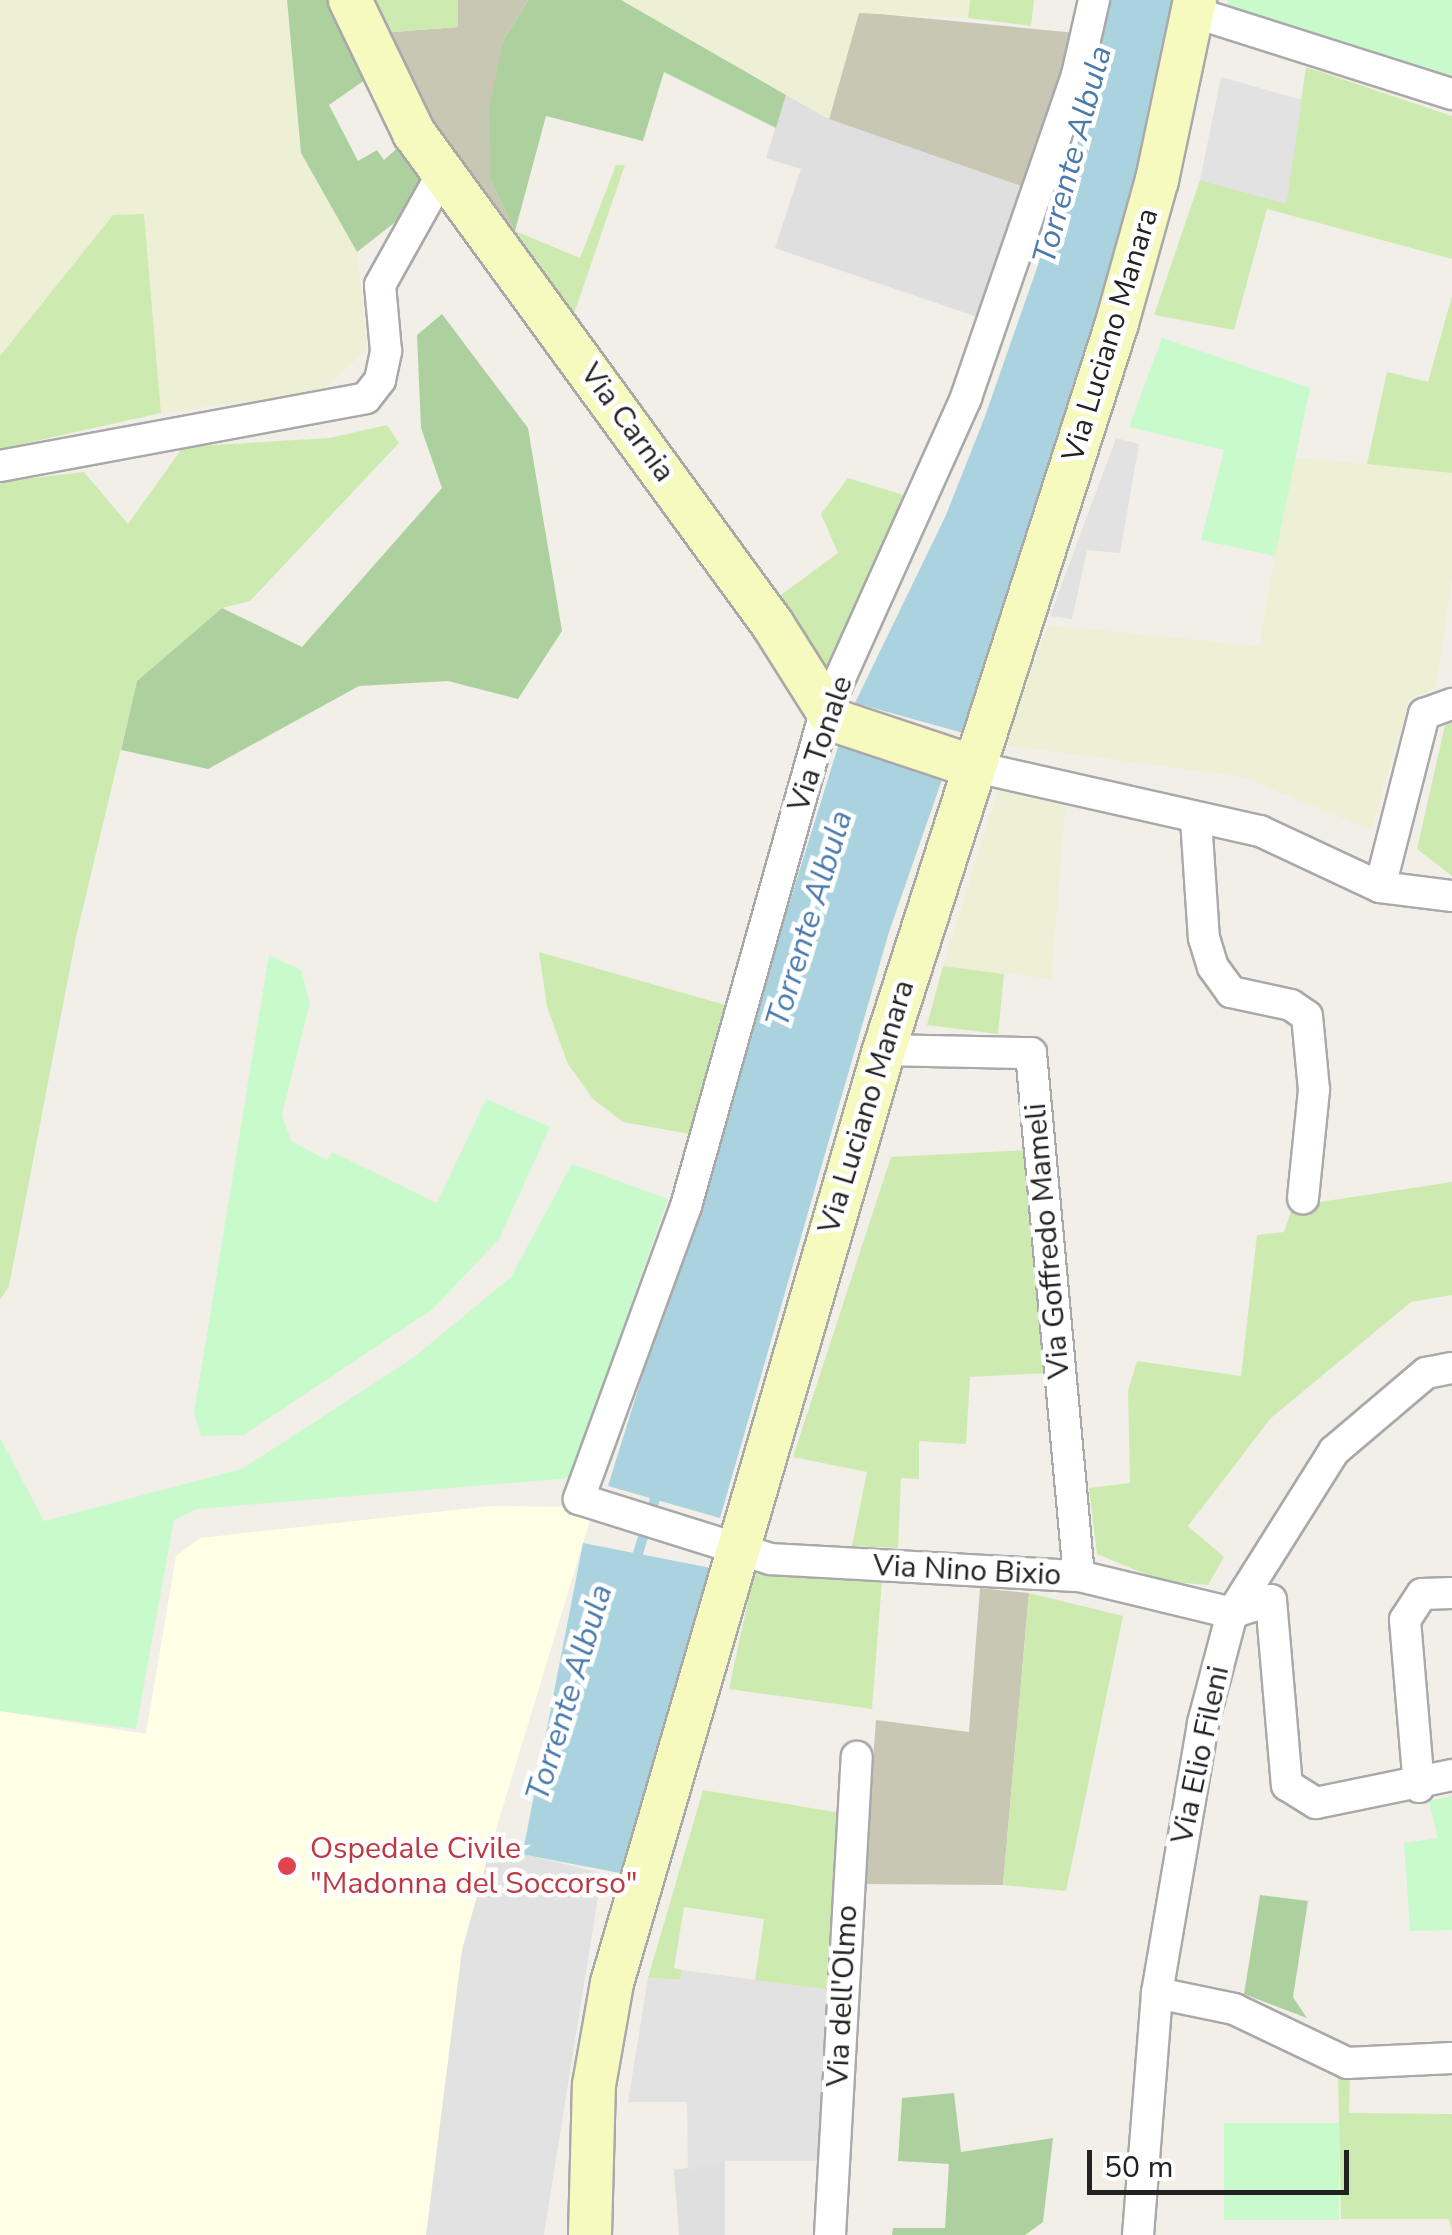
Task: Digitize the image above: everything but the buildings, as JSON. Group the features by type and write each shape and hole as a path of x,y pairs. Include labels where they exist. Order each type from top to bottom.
{"main road":[{"name":"Via Carnia","path":"350,0 414,133 774,625 830,715"},
{"name":"Via Luciano Manara","path":"589,2232 594,2085 606,2009 719,1545 884,1050 958,762 1127,290 1194,6"},
{"path":"830,715 958,762"}],"street":[{"name":"Via Tonale","path":"592,1503 686,1206 830,715 966,398 1077,75 1094,0"},
{"path":"1194,6 1452,94"},
{"path":"0,466 366,398 380,380 386,351 380,286 442,174"},
{"path":"1380,887 1424,714 1452,704"},
{"path":"958,762 1260,831 1380,887 1452,896"},
{"path":"1196,818 1204,938 1213,967 1231,992 1291,1006 1307,1016 1314,1090 1303,1198"},
{"name":"Via Goffredo Mameli","path":"884,1050 1031,1053 1079,1576"},
{"name":"Via Elio Fileni","path":"1138,2235 1157,1993 1203,1723 1232,1613 1334,1451 1426,1373 1452,1368"},
{"name":"Via Nino Bixio","path":"592,1503 719,1545 802,1564 1079,1576 1232,1613 1270,1600 1287,1785 1316,1803 1419,1787"},
{"path":"1452,1593 1422,1594 1410,1603 1404,1634 1419,1787 1452,1775"},
{"name":"Via dell'Olmo","path":"830,2235 856,1757"},
{"path":"1157,1993 1234,2009 1347,2063 1452,2058"}],"shaded area":[{"path":"0,0 287,0 301,153 357,252 367,350 320,392 161,413 144,214 113,215 0,356"},
{"path":"458,0 528,0 504,39 491,181 515,231 500,250 366,34 458,27"},
{"path":"621,0 970,0 968,18 859,13 829,119"},
{"path":"859,12 1087,34 1038,192 829,119"},
{"path":"1221,77 1302,100 1286,204 1200,180"},
{"path":"786,95 829,119 1038,192 992,322 775,248 801,169 766,158"},
{"path":"1116,438 1139,444 1120,553 1087,550 1072,619 1050,616"},
{"path":"1293,457 1452,473 1452,579 1436,688 1409,700 1371,830 1243,777 1004,745 1048,625 1259,646"},
{"path":"1003,774 1067,788 1051,979 943,966"},
{"name":"Ospedale Civile \"Madonna del Soccorso\"","path":"491,1506 594,1507 491,1846 602,1873 544,2235 0,2235 0,1711 146,1734 176,1556 200,1538"},
{"path":"980,1588 1029,1593 1003,1885 864,1884 876,1720 969,1732"},
{"path":"491,1846 602,1873 544,2235 426,2235 462,1950"},
{"path":"682,1970 831,1990 822,2161 725,2161 688,2170 687,2102 628,2102 648,1978 680,1980"},
{"path":"725,2161 725,2235 679,2235 674,2170"}],"green space":[{"path":"287,0 350,0 382,68 329,105 358,161 377,150 384,160 414,133 426,198 357,252 301,153"},
{"path":"350,0 458,0 458,27 366,34"},
{"path":"528,0 621,0 786,95 776,128 664,72 643,141 546,116 515,231 491,181 489,108 504,39"},
{"path":"970,0 1034,0 1031,26 968,18"},
{"path":"1228,0 1452,0 1452,76 1227,5"},
{"path":"1306,67 1452,116 1452,259 1267,209 1234,330 1154,315 1200,180 1286,203"},
{"path":"616,165 625,165 574,314 515,231 580,258"},
{"path":"144,214 161,413 0,449 0,356 113,215"},
{"path":"1452,296 1452,473 1367,464 1387,372 1428,382"},
{"path":"442,314 528,428 562,631 518,699 448,681 359,686 208,769 121,750 137,681 222,608 302,647 442,488 421,428 417,335"},
{"path":"1162,338 1310,388 1275,556 1201,540 1224,450 1129,427"},
{"path":"387,425 399,443 250,601 222,608 137,681 76,937 9,1286 0,1300 0,482 84,472 128,524 183,447 329,438"},
{"path":"848,478 923,501 826,709 762,609 838,553 821,514"},
{"path":"1452,722 1452,876 1417,849 1445,725"},
{"path":"539,952 729,1006 690,1134 623,1122 593,1099 568,1064 547,1007"},
{"path":"269,955 301,970 310,1003 282,1115 291,1141 327,1160 332,1152 437,1203 486,1099 550,1127 499,1239 433,1309 244,1435 201,1436 194,1413"},
{"path":"943,966 1004,974 998,1034 927,1025"},
{"path":"1027,1150 1049,1373 970,1377 966,1444 919,1441 919,1479 901,1478 898,1548 852,1546 867,1472 793,1457 891,1157"},
{"path":"572,1164 668,1199 570,1478 197,1509 174,1520 136,1729 0,1711 0,1438 44,1521 242,1469 413,1358 511,1277"},
{"path":"1452,1182 1452,1295 1411,1302 1271,1418 1188,1526 1224,1557 1208,1585 1162,1581 1097,1554 1089,1488 1130,1483 1128,1391 1137,1361 1241,1376 1257,1235 1284,1232 1293,1206"},
{"path":"754,1573 882,1580 872,1709 729,1689"},
{"path":"1029,1593 1123,1616 1066,1891 1003,1885"},
{"path":"703,1790 841,1813 831,1990 755,1981 764,1919 684,1907 674,1968 682,1970 681,1980 648,1978"},
{"path":"1452,1796 1452,1930 1410,1931 1404,1843 1438,1838 1429,1801"},
{"path":"1260,1895 1308,1901 1293,1997 1307,2018 1244,1994"},
{"path":"1338,2069 1350,2073 1349,2113 1452,2114 1452,2232 1449,2219 1341,2219"},
{"path":"954,2093 961,2152 1053,2138 1043,2222 1025,2235 892,2235 893,2228 945,2228 949,2164 898,2161 902,2098"},
{"path":"1224,2123 1339,2123 1339,2220 1224,2220"}],"water":[{"path":"1111,0 1183,0 1169,85 963,733 855,703 946,515 984,419 1038,265"},
{"path":"842,734 945,771 889,932 720,1518 608,1486"},
{"path":"583,1543 709,1567 648,1879 523,1854"}],"waterway":[{"name":"Torrente Albula","path":"635,1563 658,1489"}],"place":[{"name":"Ospedale Civile \"Madonna del Soccorso\"","path":"287,1866"}]}
